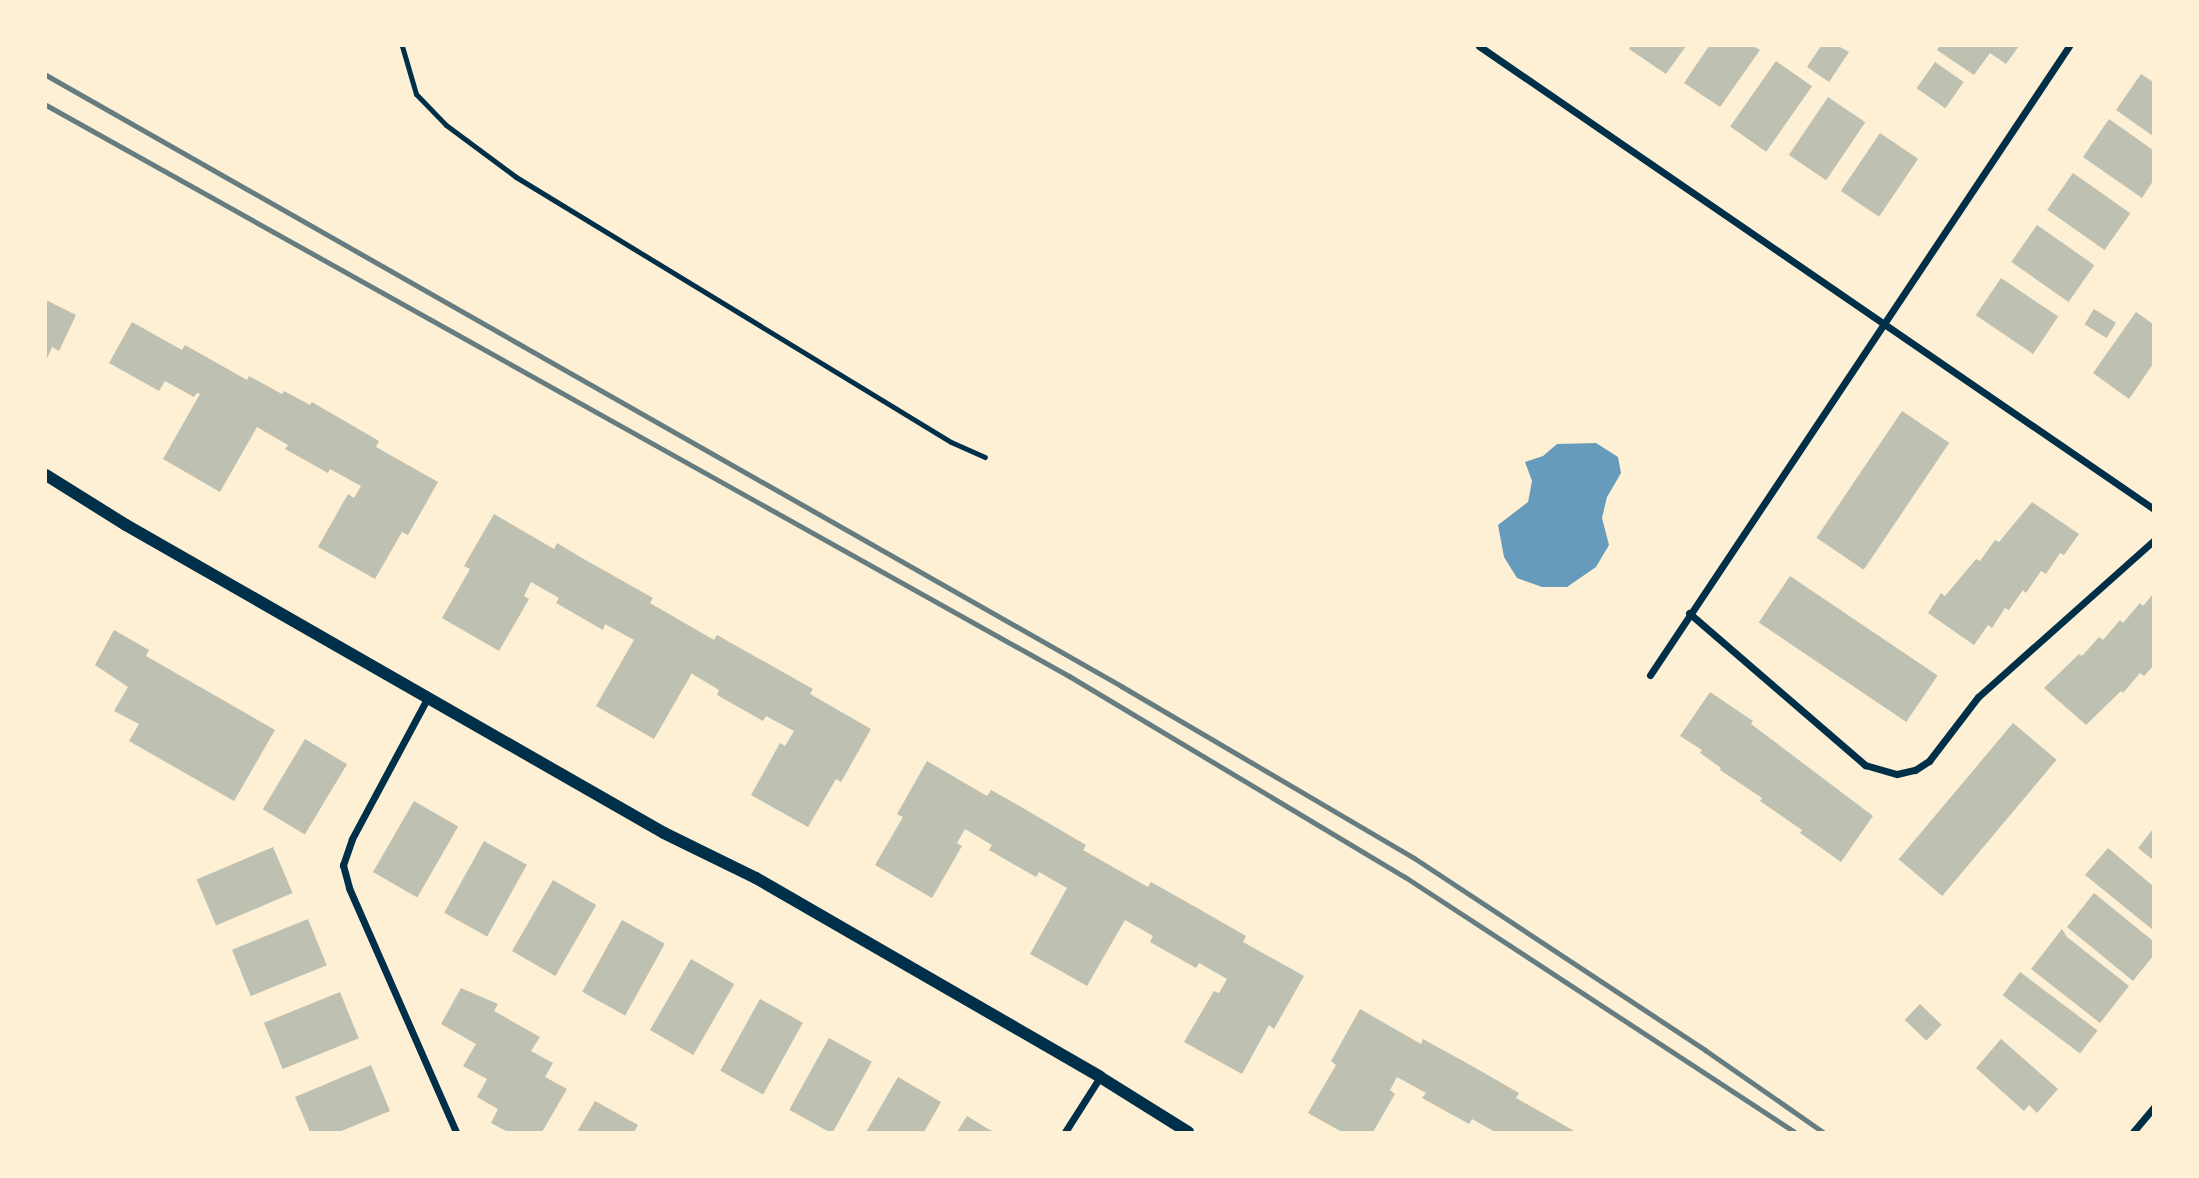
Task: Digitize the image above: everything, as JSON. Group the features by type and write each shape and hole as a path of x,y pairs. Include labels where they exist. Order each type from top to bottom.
{"street":[{"path":"1479,46 2154,509"},
{"path":"1650,675 2069,46"},
{"path":"46,475 126,525 664,833 756,878 1100,1077 1188,1132"},
{"path":"1689,613 1865,765 1882,773 1897,774 1914,770 1929,761 1979,696 2154,540"},
{"path":"428,697 352,839 343,865 349,888 456,1132"},
{"path":"1065,1132 1100,1077"},
{"path":"2133,1132 2154,1107"}],"lane":[{"path":"402,46 416,94 446,125 516,177 951,442 985,457"}],"water":[{"path":"1596,443 1618,457 1621,473 1607,497 1602,518 1609,545 1596,567 1567,587 1542,587 1517,578 1504,557 1498,525 1528,502 1532,481 1525,462 1543,456 1557,444"}],"building":[{"path":"1631,46 1686,46 1666,74 1629,49"},
{"path":"1709,46 1753,46 1760,50 1720,107 1684,83"},
{"path":"1821,46 1838,46 1849,52 1829,82 1807,67"},
{"path":"1940,46 2019,46 2006,64 1990,53 1974,75 1937,50"},
{"path":"1776,61 1812,86 1766,152 1730,127"},
{"path":"1935,62 1964,82 1945,108 1917,88"},
{"path":"2141,74 2153,82 2153,136 2116,110"},
{"path":"1828,97 1865,122 1826,180 1789,155"},
{"path":"2109,119 2153,150 2153,181 2142,198 2083,157"},
{"path":"1880,133 1918,159 1879,217 1841,191"},
{"path":"2073,173 2130,213 2105,250 2047,210"},
{"path":"2037,225 2094,265 2069,302 2011,262"},
{"path":"2001,278 2058,317 2033,354 1976,315"},
{"path":"46,300 76,315 59,351 52,347 46,361"},
{"path":"2094,309 2116,323 2107,338 2084,324"},
{"path":"2136,312 2153,324 2153,364 2129,399 2093,373"},
{"path":"132,322 182,350 185,345 247,380 249,376 282,394 284,391 310,405 312,402 379,441 376,447 438,482 408,535 402,532 375,579 318,547 348,494 354,498 361,486 330,469 328,473 285,449 288,445 257,427 220,492 163,459 200,394 197,393 194,397 165,381 159,391 109,363"},
{"path":"1902,411 1949,443 1864,570 1816,538"},
{"path":"2032,502 2079,534 2064,555 2060,553 2046,574 2041,571 2026,593 2023,590 2009,610 2005,608 1992,628 1988,625 1974,645 1928,613 1941,593 1945,596 1976,559 1980,561 1995,540 1999,542"},
{"path":"494,514 554,549 557,543 653,598 650,603 714,640 717,635 813,689 810,694 871,729 841,782 836,779 808,827 751,795 780,743 785,746 794,731 766,716 763,721 717,695 719,690 692,673 654,739 596,706 634,640 605,624 603,630 556,603 559,598 531,582 524,596 529,599 499,651 442,618 470,569 464,566"},
{"path":"1790,576 1938,676 1906,722 1759,622"},
{"path":"2153,594 2153,666 2144,676 2140,673 2123,693 2121,691 2086,725 2044,688 2079,654 2082,656 2099,637 2103,640 2120,620 2123,623 2140,603 2143,606"},
{"path":"114,630 149,650 146,656 275,730 234,801 129,741 139,724 114,711 128,687 95,665"},
{"path":"1710,692 1753,721 1751,724 1873,816 1841,862 1800,833 1802,830 1760,801 1762,798 1720,770 1721,768 1700,753 1702,750 1680,736"},
{"path":"2013,723 2057,760 1942,896 1899,859"},
{"path":"305,739 347,764 305,835 263,809"},
{"path":"927,761 987,796 991,790 1016,804 1086,845 1083,850 1148,887 1151,882 1199,909 1246,936 1243,942 1304,976 1274,1029 1269,1025 1242,1074 1184,1042 1214,991 1219,993 1227,979 1199,963 1196,968 1150,942 1153,936 1125,920 1087,986 1030,954 1067,888 1039,872 1036,877 989,850 992,845 965,829 957,843 962,846 932,898 875,865 903,817 897,814"},
{"path":"414,801 458,826 417,898 373,872"},
{"path":"2153,829 2153,860 2138,848"},
{"path":"484,841 527,865 487,936 444,913"},
{"path":"273,847 293,893 216,925 197,879"},
{"path":"2108,848 2153,886 2153,930 2085,875"},
{"path":"553,880 596,905 555,976 512,951"},
{"path":"2094,893 2153,941 2153,956 2133,981 2067,927"},
{"path":"308,919 327,965 251,996 232,950"},
{"path":"622,920 665,944 625,1015 582,992"},
{"path":"2062,929 2067,937 2129,986 2100,1023 2031,969"},
{"path":"691,959 734,984 693,1055 650,1030"},
{"path":"2020,972 2097,1030 2080,1054 2003,995"},
{"path":"461,988 498,1004 494,1011 540,1037 531,1051 553,1063 545,1077 567,1089 542,1132 508,1132 491,1123 498,1109 477,1097 487,1079 463,1066 476,1044 441,1024"},
{"path":"340,992 359,1038 283,1069 264,1023"},
{"path":"760,999 803,1023 763,1094 720,1071"},
{"path":"1920,1004 1942,1025 1926,1041 1905,1020"},
{"path":"1360,1009 1421,1044 1423,1039 1472,1066 1519,1093 1516,1098 1576,1132 1495,1132 1472,1119 1469,1124 1422,1098 1426,1093 1397,1077 1390,1090 1395,1094 1373,1132 1342,1132 1308,1113 1336,1065 1331,1061"},
{"path":"829,1038 872,1062 833,1132 789,1110"},
{"path":"2001,1039 2058,1089 2037,1113 2029,1105 2024,1111 1976,1068"},
{"path":"371,1065 390,1111 339,1132 310,1132 295,1097"},
{"path":"898,1077 941,1102 924,1132 866,1132"},
{"path":"595,1101 638,1125 634,1132 577,1132"},
{"path":"967,1116 988,1129 995,1132 957,1132"}],"railway":[{"path":"46,75 1121,686 1414,858 1705,1050 1823,1132"},
{"path":"46,105 1069,676 1405,877 1794,1132"}]}
